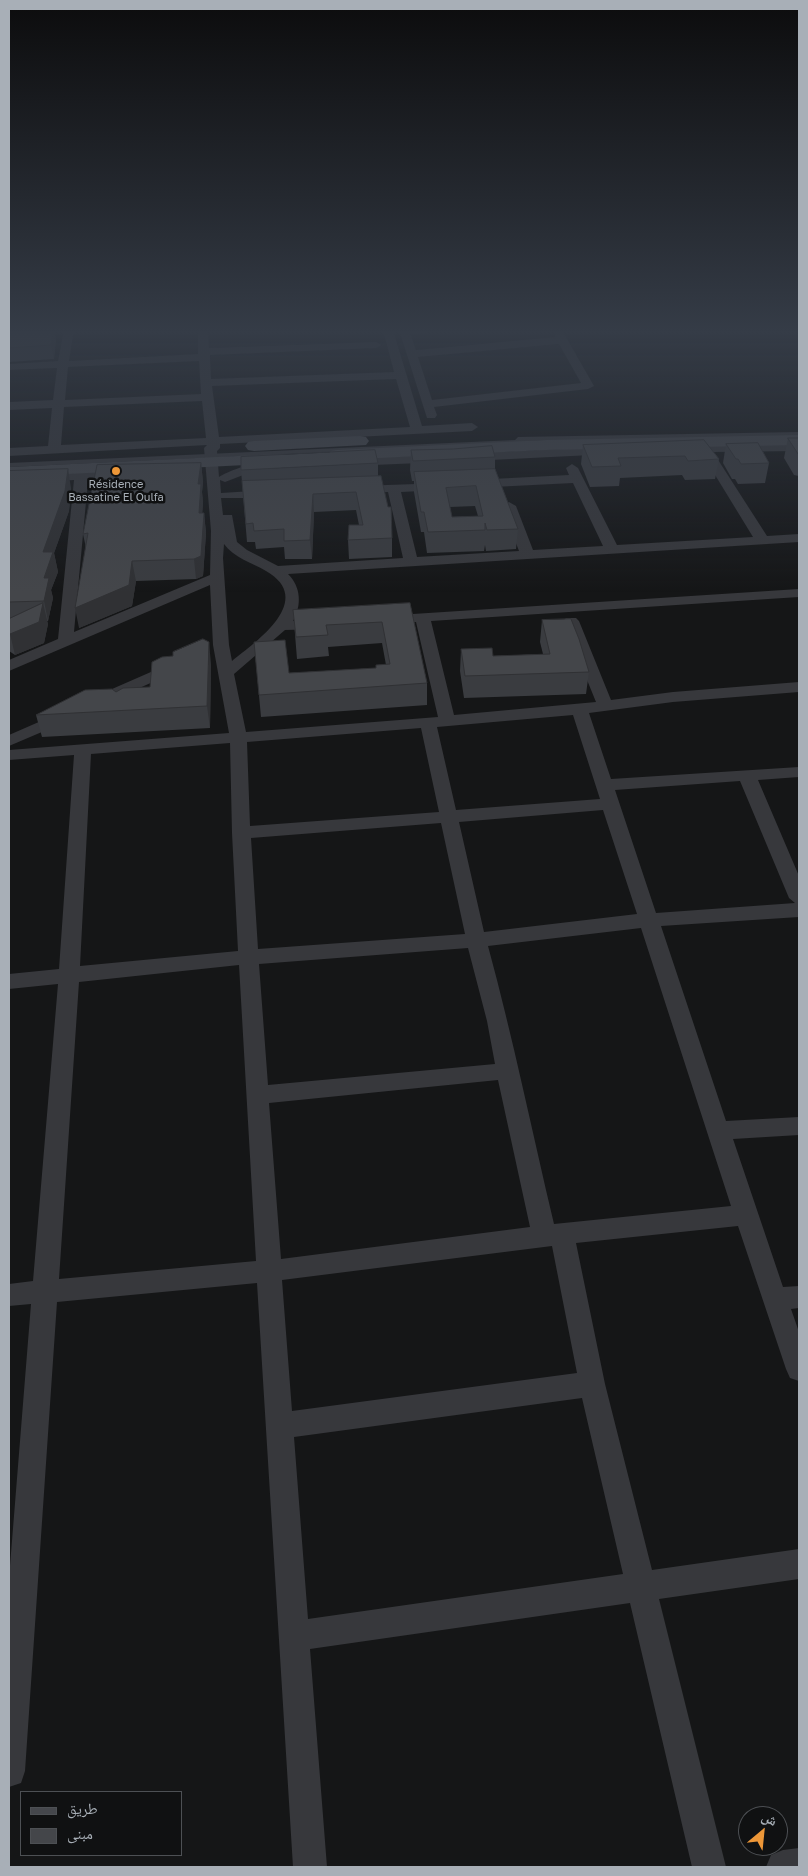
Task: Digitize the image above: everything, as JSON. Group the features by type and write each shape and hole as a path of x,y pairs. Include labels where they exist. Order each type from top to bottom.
{"main road":[{"path":"9,472 81,473 217,456 436,433 799,427"},
{"path":"9,462 546,445 799,440"},
{"path":"546,445 564,453"}],"street":[{"path":"54,449 57,418"},
{"path":"210,418 226,495 230,542 240,551 277,570 286,581 292,594 290,614 281,626 226,672"},
{"path":"413,418 417,430"},
{"path":"431,418 436,433"},
{"path":"9,452 54,449 217,456 417,430 436,433 472,427"},
{"path":"329,463 705,448 799,447"},
{"path":"705,448 763,540"},
{"path":"564,453 612,549"},
{"path":"217,456 254,467 290,465"},
{"path":"217,456 218,531 216,558 221,645 238,736 241,833 257,1095 310,1867"},
{"path":"9,480 81,473 66,641"},
{"path":"344,491 577,479"},
{"path":"500,483 527,554"},
{"path":"394,489 411,561"},
{"path":"226,495 285,493"},
{"path":"277,570 799,538"},
{"path":"9,666 217,577"},
{"path":"375,620 799,593"},
{"path":"566,608 605,705"},
{"path":"422,617 438,722 448,816 476,940 498,1021 508,1072 592,1384 643,1587 709,1867"},
{"path":"281,626 338,623"},
{"path":"9,741 221,645"},
{"path":"9,755 438,722 579,709 673,697 799,687"},
{"path":"579,709 720,1131 746,1215 788,1298 799,1369"},
{"path":"9,1770 69,976 83,749"},
{"path":"241,833 448,816 747,776 799,772"},
{"path":"747,776 799,898"},
{"path":"9,981 250,957 476,940 648,920 799,910"},
{"path":"257,1095 508,1072"},
{"path":"720,1131 799,1126"},
{"path":"9,1295 44,1290 270,1271 553,1235 746,1215"},
{"path":"280,1426 592,1384"},
{"path":"294,1636 799,1564"},
{"path":"783,1867 799,1865"}],"lane":[{"path":"217,456 533,441 799,434"}],"building":[{"path":"788,438 799,438 799,455"},
{"path":"704,440 719,459 688,461 685,456 618,458 621,466 592,467 583,445"},
{"path":"758,443 769,463 741,464 726,444"},
{"path":"492,446 495,457 413,461 411,450 453,449"},
{"path":"375,450 378,463 241,470 241,457"},
{"path":"201,463 198,484 201,484 199,513 204,513 201,556 194,559 132,561 129,585 75,608 88,533 83,534 97,465"},
{"path":"68,469 65,491 43,552 53,552 44,578 49,578 44,601 9,602 9,471"},
{"path":"495,469 518,529 487,530 485,523 485,530 428,532 424,512 421,512 414,472","holes":["476,486 483,516 452,517 446,488"]},
{"path":"381,476 388,507 391,507 392,538 348,540 349,525 363,525 356,492 313,494 310,540 284,541 284,529 254,531 253,523 246,524 242,481"},
{"path":"43,603 39,622 9,633 9,619"},
{"path":"410,603 427,683 259,695 254,642 285,640 289,673 376,668 376,665 390,664 382,622 326,625 328,635 296,637 293,610"},
{"path":"571,619 589,672 465,676 461,649 492,648 493,656 550,654 542,620"},
{"path":"203,639 209,642 207,706 36,715 85,690 112,689 116,692 123,688 150,687 152,662 162,657 173,656 173,652"}],"place":[{"name":"Résidence Bassatine El Oulfa","path":"116,471"}]}
